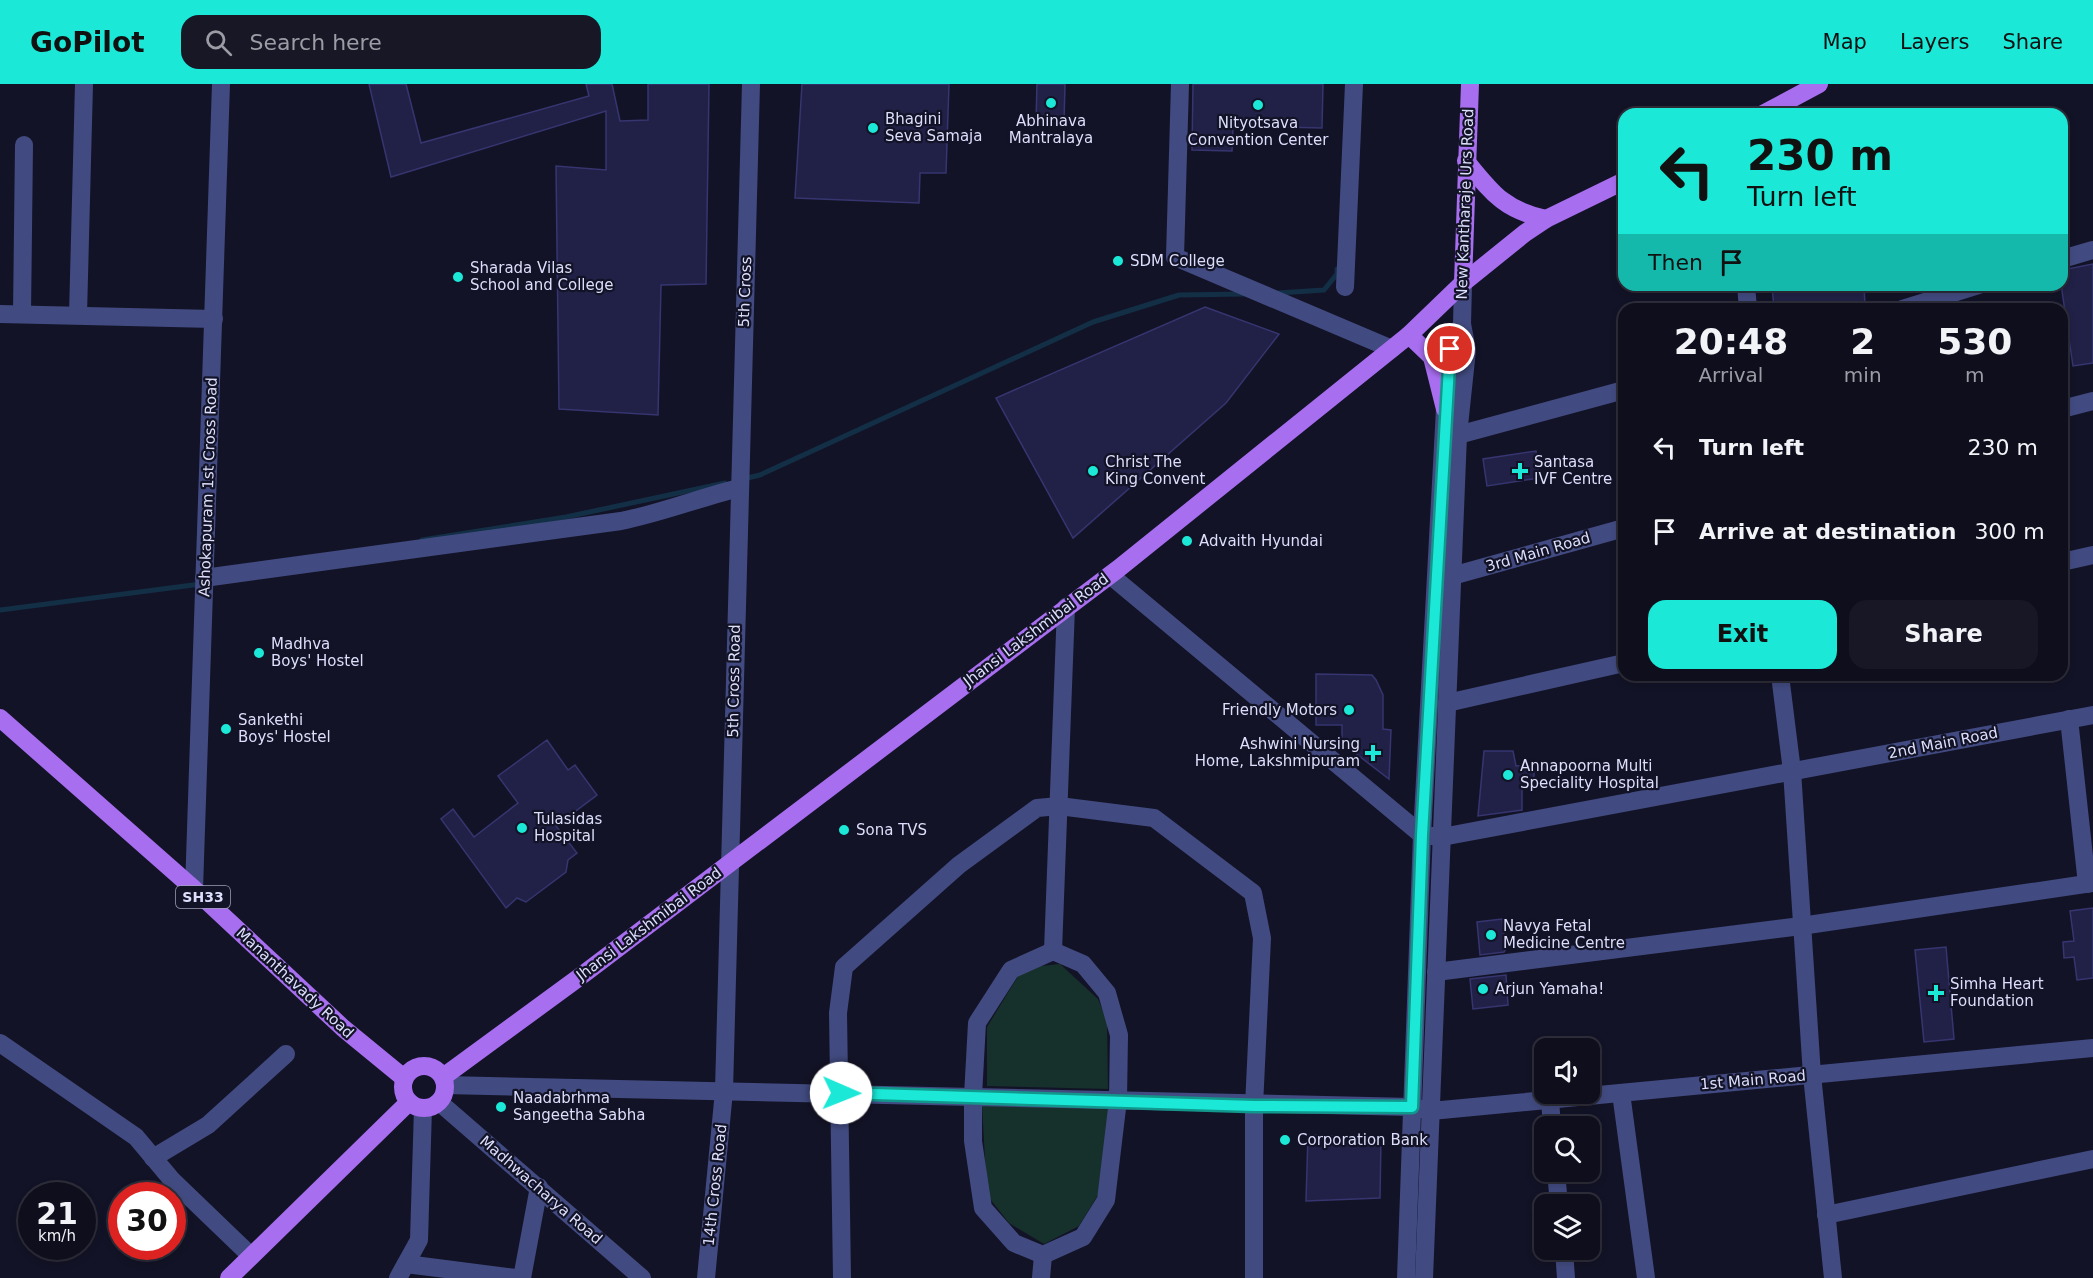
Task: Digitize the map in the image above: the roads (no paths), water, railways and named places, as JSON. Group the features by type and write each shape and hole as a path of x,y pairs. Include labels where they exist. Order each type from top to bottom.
{"main road":[{"name":"New Kantharaje Urs Road","path":"1463,283 1470,84"},
{"path":"1774,108 1819,84"},
{"path":"1466,161 1493,194 1521,214 1546,219"},
{"name":"Jhansi Lakshmibai Road","path":"444,1081 1110,575 1409,335 1463,283 1525,233 1546,219 1618,184"},
{"path":"1409,335 1432,357 1445,409"},
{"name":"Mananthavady Road","path":"0,718 194,890 343,1028 404,1078"},
{"path":"229,1278 423,1104 444,1081 435,1068 424,1065 412,1069 404,1078 403,1090 423,1104"}],"street":[{"path":"78,315 84,84"},
{"name":"Ashokapuram 1st Cross Road","path":"194,890 221,84"},
{"name":"5th Cross","path":"739,494 750,84"},
{"path":"1180,84 1174,257 1392,349"},
{"path":"1345,287 1354,84"},
{"path":"22,314 24,145"},
{"path":"2068,257 2093,250"},
{"name":"New Kantharaje Urs Road","path":"1462,324 1463,283"},
{"path":"1921,303 1960,291"},
{"path":"0,314 214,319"},
{"path":"1406,1278 1422,835 1445,409 1450,349 1462,324"},
{"path":"1424,1278 1458,435 1467,350 1462,324"},
{"path":"1458,435 1618,392"},
{"path":"2068,407 2093,401"},
{"path":"205,572 621,520 656,514 700,497 739,494"},
{"name":"5th Cross Road","path":"724,1091 739,494"},
{"name":"3rd Main Road","path":"1452,576 1618,530"},
{"path":"2068,561 2093,555"},
{"path":"1110,575 1422,835"},
{"path":"1053,951 1066,607"},
{"path":"1448,703 1618,664"},
{"path":"1781,681 1792,771 1812,1075 1833,1278"},
{"name":"2nd Main Road","path":"1422,835 1442,837 2093,715"},
{"path":"1436,972 1801,926 2090,883 2069,719"},
{"path":"842,1278 838,1013 844,967 959,865 1037,808 1059,806 1154,818 1253,893 1262,938 1254,1106 1254,1278"},
{"path":"1053,951 1083,964 1107,993 1119,1035 1118,1100 1107,1200 1083,1236 1042,1255 1014,1243 983,1208 973,1141 973,1096 977,1023 1011,970 1053,951"},
{"path":"0,1043 136,1137 172,1180 251,1256"},
{"name":"1st Main Road","path":"1600,1095 2093,1048"},
{"path":"153,1158 208,1125 286,1054"},
{"name":"1st Main Road","path":"444,1081 724,1091 1118,1100 1254,1106 1412,1107 1431,1111 1534,1101"},
{"name":"14th Cross Road","path":"706,1278 724,1091"},
{"path":"1621,1093 1646,1278"},
{"path":"423,1104 419,1240 402,1271 516,1278"},
{"name":"Madhwacharya Road","path":"423,1104 539,1186 642,1278"},
{"path":"1827,1215 2093,1159"},
{"path":"522,1278 539,1186"},
{"path":"1041,1278 1042,1255"},
{"path":"1565,1260 1566,1278"}],"waterway":[{"path":"1278,293 1324,290 1337,274 1337,269"},
{"path":"743,479 760,475 1093,322 1179,295 1244,294"},
{"path":"422,540 566,517 725,483"},
{"path":"0,610 201,584"}],"place":[{"name":"Abhinava Mantralaya","path":"1051,103"},
{"name":"Nityotsava Convention Center","path":"1258,105"},
{"name":"Bhagini Seva Samaja","path":"873,128"},
{"name":"SDM College","path":"1118,261"},
{"name":"Sharada Vilas School and College","path":"458,277"},
{"name":"Christ The King Convent","path":"1093,471"},
{"name":"Santasa IVF Centre","path":"1520,471"},
{"name":"Advaith Hyundai","path":"1187,541"},
{"name":"Madhva Boys' Hostel","path":"259,653"},
{"name":"Friendly Motors","path":"1349,710"},
{"name":"Sankethi Boys' Hostel","path":"226,729"},
{"name":"Ashwini Nursing Home, Lakshmipuram","path":"1373,753"},
{"name":"Annapoorna Multi Speciality Hospital","path":"1508,775"},
{"name":"Tulasidas Hospital","path":"522,828"},
{"name":"Sona TVS","path":"844,830"},
{"name":"Navya Fetal Medicine Centre","path":"1491,935"},
{"name":"Arjun Yamaha!","path":"1483,989"},
{"name":"Simha Heart Foundation","path":"1936,993"},
{"name":"Naadabrhma Sangeetha Sabha","path":"501,1107"},
{"name":"Corporation Bank","path":"1285,1140"}]}
